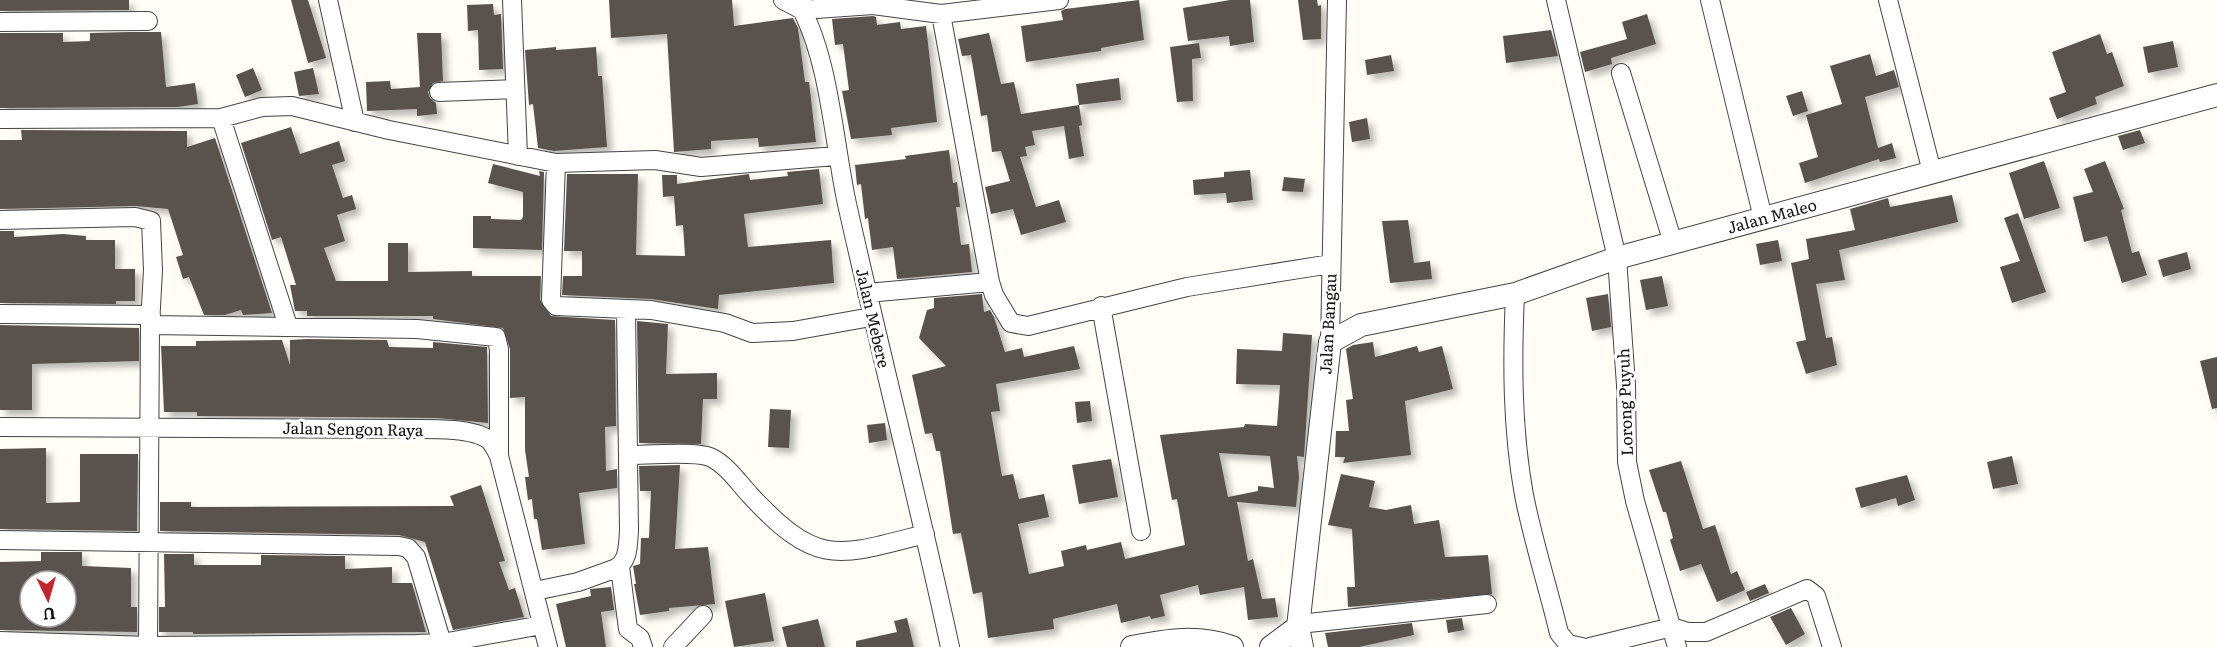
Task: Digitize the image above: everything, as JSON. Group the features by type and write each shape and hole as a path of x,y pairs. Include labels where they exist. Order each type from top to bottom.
{"street":[{"path":"328,0 355,122"},
{"path":"512,0 518,156"},
{"path":"783,0 802,5 873,5 941,14 1059,0"},
{"name":"Jalan Bangau","path":"1300,633 1330,342 1337,0"},
{"name":"Lorong Puyuh","path":"1556,0 1617,258 1626,385 1628,462 1635,501 1677,647"},
{"path":"1710,0 1762,218"},
{"path":"1888,0 1932,172"},
{"name":"Jalan Mebere","path":"802,5 820,56 836,156 871,317 926,534 950,647"},
{"path":"941,14 990,282 1005,316 1017,325 1028,326 1101,306 1187,287 1331,264"},
{"path":"0,22 148,21"},
{"path":"1621,73 1673,243"},
{"path":"439,92 514,89"},
{"name":"Jalan Maleo","path":"1330,342 1361,326 1515,294 1617,258 2217,95"},
{"path":"0,118 221,118 262,107 292,106 355,122 556,162 655,160 701,167 836,156"},
{"path":"221,118 288,326"},
{"path":"556,162 553,304 637,309 704,319 752,333 793,331 871,317"},
{"path":"0,220 147,219 151,221 148,647"},
{"path":"867,293 990,282"},
{"path":"1515,294 1513,344 1515,425 1524,496 1559,633 1568,644 1582,647"},
{"path":"1101,306 1141,531"},
{"path":"626,310 629,530 626,557 620,567 628,629 640,638 643,647"},
{"path":"0,314 288,326 417,328 498,338 499,456 548,647"},
{"name":"Jalan Sengon Raya","path":"0,427 453,430 485,438 499,456"},
{"path":"628,455 710,457 722,465 780,527 798,540 814,547 833,552 865,550 926,534"},
{"path":"0,540 384,544 408,548 416,557 442,643"},
{"path":"535,591 578,582 620,567"},
{"path":"1590,647 1672,627 1688,632 1706,632 1807,589 1816,596 1832,647"},
{"path":"1270,647 1300,633 1487,604"},
{"path":"673,647 703,615"},
{"path":"0,641 148,647 442,643 542,625"},
{"path":"1132,647 1194,638 1213,640 1232,647"}],"building":[{"path":"0,0 129,0 129,10 0,11"},
{"path":"291,0 308,0 326,58 308,63"},
{"path":"609,0 732,0 734,26 793,18 798,28 805,82 809,82 816,142 759,147 758,138 711,141 711,149 674,152 667,34 611,38"},
{"path":"1139,0 1144,40 1101,48 1101,51 1026,62 1021,26 1063,20 1061,11 1065,9"},
{"path":"1230,0 1250,0 1254,42 1230,46 1229,36 1188,41 1183,8"},
{"path":"1298,0 1317,0 1318,6 1321,5 1321,39 1303,40"},
{"path":"493,4 494,15 501,14 503,69 479,70 478,30 468,31 467,5"},
{"path":"1647,14 1656,44 1611,58 1612,64 1585,72 1580,52 1627,39 1622,22"},
{"path":"876,17 877,25 900,22 901,29 926,26 937,122 891,128 892,135 851,139 842,91 849,90 843,44 835,45 832,19"},
{"path":"1551,30 1558,56 1506,63 1503,36"},
{"path":"161,32 166,87 195,83 198,104 178,107 0,108 0,33 63,33 63,42 90,41 90,33"},
{"path":"417,33 441,33 443,81 433,83 428,92 430,98 436,103 437,114 417,116 417,109 367,111 366,82 390,81 391,89 420,87"},
{"path":"989,33 1001,84 1014,82 1021,114 1079,105 1082,125 1079,126 1084,156 1069,159 1064,126 1032,131 1035,145 1025,147 1027,156 1020,157 1036,207 1059,200 1066,222 1021,235 1013,209 991,214 985,187 1010,181 1001,151 992,152 987,115 981,116 971,55 962,56 958,39"},
{"path":"2100,34 2107,54 2112,52 2124,86 2095,97 2097,104 2057,119 2049,98 2066,92 2052,52"},
{"path":"2173,41 2178,67 2148,73 2143,47"},
{"path":"1199,43 1201,58 1192,59 1193,101 1177,102 1170,47"},
{"path":"556,47 556,50 596,47 598,76 602,76 607,147 554,151 538,148 533,104 529,105 525,50"},
{"path":"1870,54 1876,76 1894,70 1899,87 1865,97 1878,148 1892,143 1896,158 1880,162 1879,159 1805,183 1799,163 1818,157 1806,115 1842,104 1830,66"},
{"path":"1391,55 1394,71 1367,75 1365,60"},
{"path":"253,68 262,90 245,97 236,75"},
{"path":"313,68 319,94 299,96 294,72"},
{"path":"1119,78 1121,100 1079,105 1076,84"},
{"path":"1802,91 1808,111 1793,116 1786,96"},
{"path":"1367,118 1370,139 1352,142 1349,122"},
{"path":"291,127 300,154 339,141 345,161 332,165 343,198 352,195 356,209 337,215 345,241 324,248 336,281 388,281 388,243 408,243 408,272 472,271 472,276 541,276 540,300 551,316 615,320 616,426 605,427 606,471 617,469 617,488 579,493 585,544 542,550 537,519 534,519 532,499 528,500 525,477 529,477 525,450 525,397 510,398 510,349 503,328 433,319 433,316 307,316 307,311 295,311 290,285 296,285 281,237 272,240 241,143"},
{"path":"21,130 187,131 187,147 215,138 272,313 243,315 241,310 225,315 204,315 189,277 183,279 176,257 183,255 168,209 135,206 0,209 0,140 22,140"},
{"path":"2140,130 2145,143 2123,150 2118,136"},
{"path":"949,150 953,183 957,182 960,207 956,207 961,245 969,244 972,272 897,279 893,247 872,250 868,218 865,219 861,184 857,185 855,165 906,159 905,156"},
{"path":"2044,161 2060,208 2024,219 2009,173"},
{"path":"2105,161 2124,209 2121,210 2132,253 2139,251 2147,275 2122,283 2107,236 2084,242 2073,197 2093,192 2084,169"},
{"path":"493,164 540,176 539,171 544,172 542,250 473,248 473,216 521,220 523,217 523,192 488,183"},
{"path":"819,169 823,204 744,214 748,247 831,240 834,283 719,295 718,309 651,299 562,295 563,276 582,276 582,251 564,251 567,174 638,174 636,255 685,256 683,225 676,226 674,196 663,197 662,175 677,175 677,184 749,174 750,180 788,176 787,172"},
{"path":"1250,170 1253,200 1227,203 1226,193 1194,195 1193,180 1224,177 1224,172"},
{"path":"1284,177 1305,179 1303,192 1282,191"},
{"path":"1952,195 1958,222 1839,250 1845,280 1816,284 1826,338 1832,337 1837,365 1806,374 1796,342 1806,340 1791,263 1809,259 1806,239 1855,230 1850,209 1888,198 1890,207"},
{"path":"2018,213 2046,292 2012,303 2000,267 2020,261 2004,218"},
{"path":"1408,220 1414,263 1430,261 1432,279 1390,283 1382,221"},
{"path":"0,231 14,231 14,237 63,234 86,236 86,240 115,240 115,269 135,269 135,301 116,301 116,304 0,303"},
{"path":"1778,240 1782,261 1760,265 1756,244"},
{"path":"2187,252 2191,269 2163,277 2158,260"},
{"path":"1662,276 1668,306 1646,310 1640,280"},
{"path":"982,294 984,312 990,310 994,317 1005,352 1022,348 1024,357 1074,346 1080,369 996,384 1000,411 991,412 1002,476 1013,474 1019,499 1044,494 1049,517 1018,524 1029,574 1064,566 1061,551 1086,545 1087,550 1121,542 1125,559 1185,545 1177,499 1172,500 1160,435 1244,427 1245,424 1277,426 1280,385 1236,384 1237,349 1282,351 1283,333 1312,335 1304,457 1297,456 1299,477 1296,507 1237,502 1248,561 1253,559 1262,599 1275,598 1278,617 1248,620 1244,587 1200,595 1198,585 1160,595 1165,616 1151,619 1150,616 1121,623 1117,604 1053,619 1054,629 988,638 982,592 973,594 961,533 953,534 940,451 936,451 932,433 925,434 912,375 946,366 919,338 927,310 934,308 934,298","holes":["1219,453 1270,456 1274,488 1258,486 1258,491 1228,497"]},
{"path":"1608,294 1611,327 1592,331 1586,298"},
{"path":"637,321 668,324 666,374 717,373 717,399 703,399 701,444 639,443"},
{"path":"0,325 139,328 139,361 32,364 32,410 0,410"},
{"path":"282,340 290,365 290,340 387,340 389,347 433,348 433,342 487,347 488,423 437,418 197,416 197,412 164,412 161,346 196,346 196,341"},
{"path":"1373,342 1375,357 1417,346 1419,352 1442,346 1453,389 1405,401 1411,455 1343,463 1345,457 1335,457 1336,431 1349,431 1346,400 1353,399 1346,349 1353,345"},
{"path":"2217,357 2217,408 2212,409 2200,361"},
{"path":"1090,401 1092,421 1077,423 1075,402"},
{"path":"770,409 791,410 789,448 768,447"},
{"path":"885,423 887,440 869,443 867,425"},
{"path":"46,448 46,503 80,502 80,454 138,454 137,531 0,529 0,449"},
{"path":"2012,456 2018,484 1993,489 1987,462"},
{"path":"1111,459 1118,497 1079,504 1072,465"},
{"path":"1681,461 1703,529 1715,525 1731,574 1737,571 1745,590 1717,602 1701,564 1680,571 1670,540 1673,538 1666,512 1663,512 1649,470"},
{"path":"680,465 675,549 708,547 715,604 669,608 669,611 640,615 633,566 640,564 641,538 649,538 651,491 640,491 639,466"},
{"path":"1341,474 1375,481 1369,507 1386,510 1411,505 1414,524 1439,520 1445,557 1488,555 1492,594 1348,607 1347,587 1355,587 1352,529 1328,525"},
{"path":"1907,475 1915,500 1898,506 1896,498 1861,508 1855,488"},
{"path":"481,485 505,561 499,562 509,590 515,588 524,617 453,630 425,542 399,535 160,531 160,502 191,502 191,507 454,506 450,496"},
{"path":"41,552 82,552 82,566 131,568 131,607 137,607 137,632 0,630 0,562 41,561"},
{"path":"164,554 194,554 194,565 261,565 261,555 345,556 345,569 392,567 392,583 412,583 426,632 193,634 193,632 159,632 159,607 165,607"},
{"path":"1765,584 1769,593 1750,601 1746,592"},
{"path":"611,587 614,610 601,612 606,647 566,647 556,604 591,596 590,589"},
{"path":"765,593 774,641 734,647 725,601"},
{"path":"1791,608 1805,634 1786,645 1770,617"},
{"path":"907,618 914,647 856,647 856,641 897,632 894,621"},
{"path":"1462,618 1464,630 1448,633 1446,620"},
{"path":"818,619 825,647 787,647 782,627"},
{"path":"1412,623 1414,635 1359,647 1328,647 1325,633"}]}
